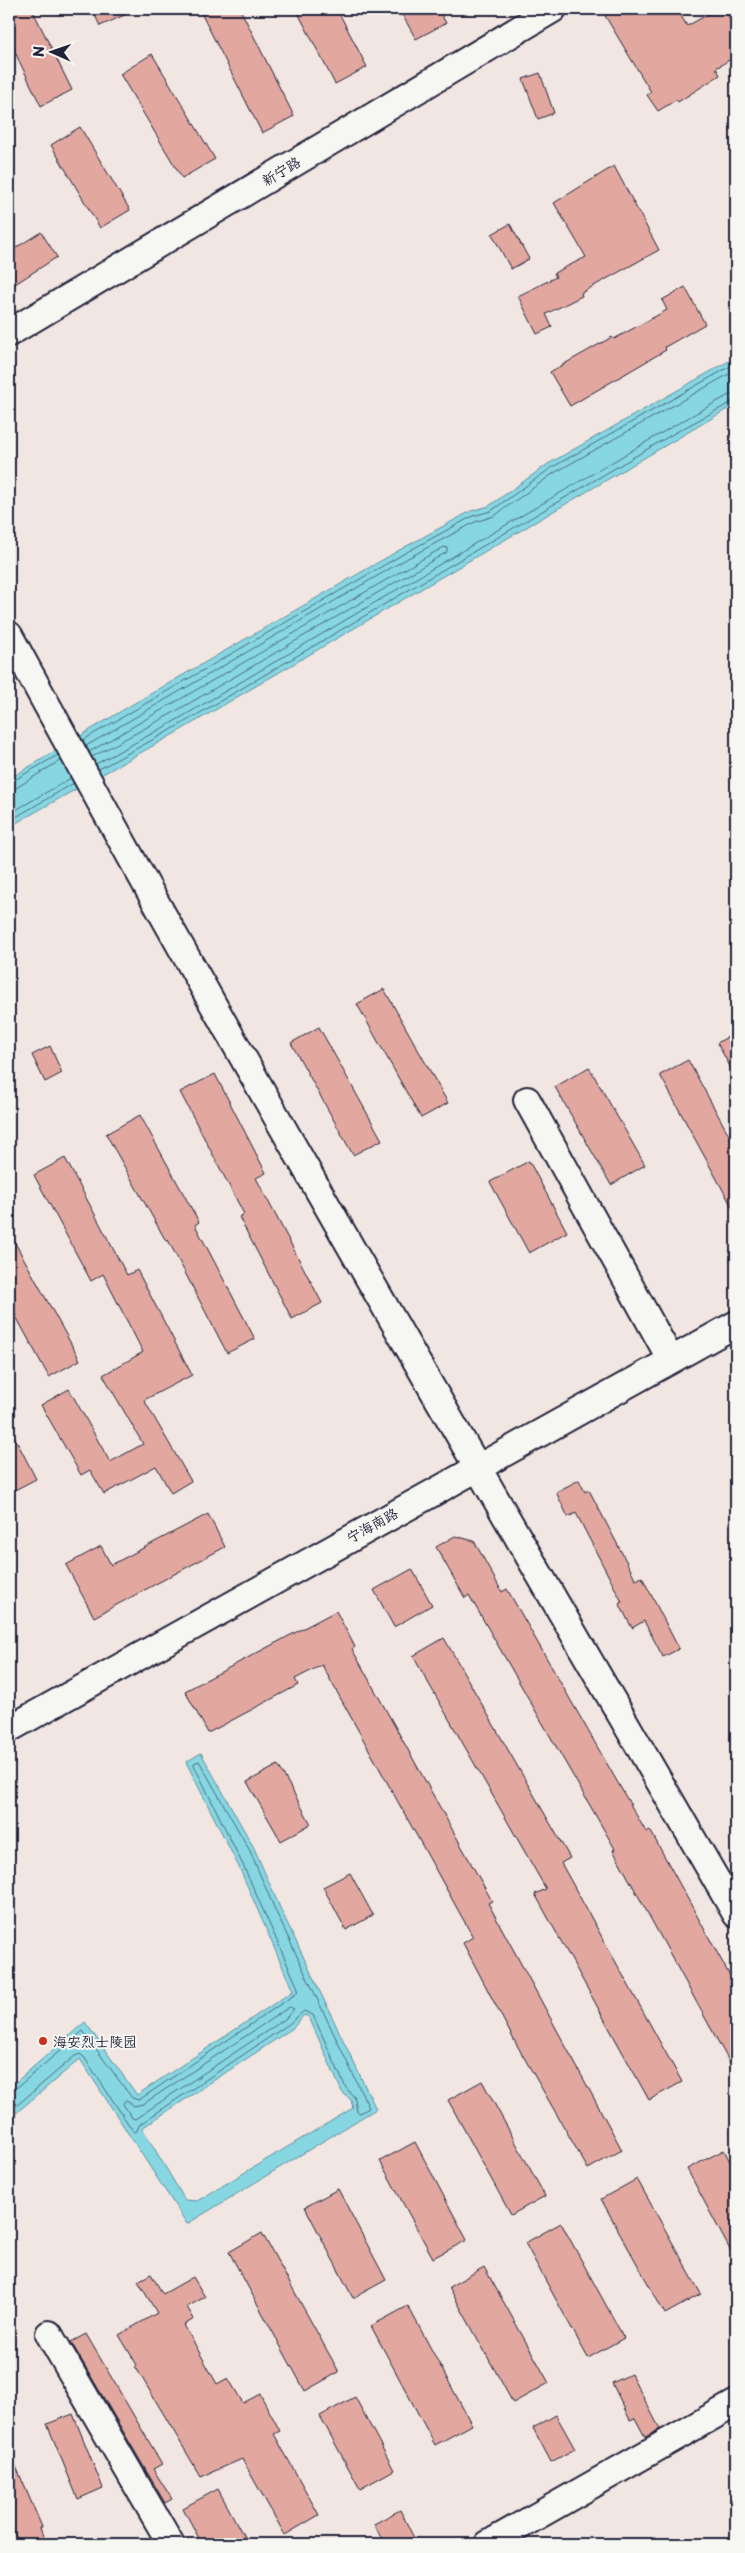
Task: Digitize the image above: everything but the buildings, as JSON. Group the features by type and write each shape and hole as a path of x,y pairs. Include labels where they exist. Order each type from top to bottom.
{"street":[{"name":"新宁路","path":"9,333 553,9"},
{"path":"9,635 93,790 478,1467 736,1914"},
{"path":"527,1100 671,1360"},
{"name":"宁海南路","path":"9,1728 736,1324"},
{"path":"49,2334 171,2544"},
{"path":"488,2544 736,2403"}],"water":[{"path":"736,357 736,404 181,730 9,827 9,779 133,704 403,548 471,511 489,506 548,464"},
{"path":"201,1753 254,1848 281,1910 376,2109 187,2224 80,2059 9,2119 9,2088 85,2022 137,2095 293,1991 239,1867 186,1762","holes":["304,2015 309,2017 342,2092 351,2100 353,2108 197,2201 185,2200 142,2128 293,2028"]}],"place":[{"name":"海安烈士陵园","path":"43,2041"}]}
